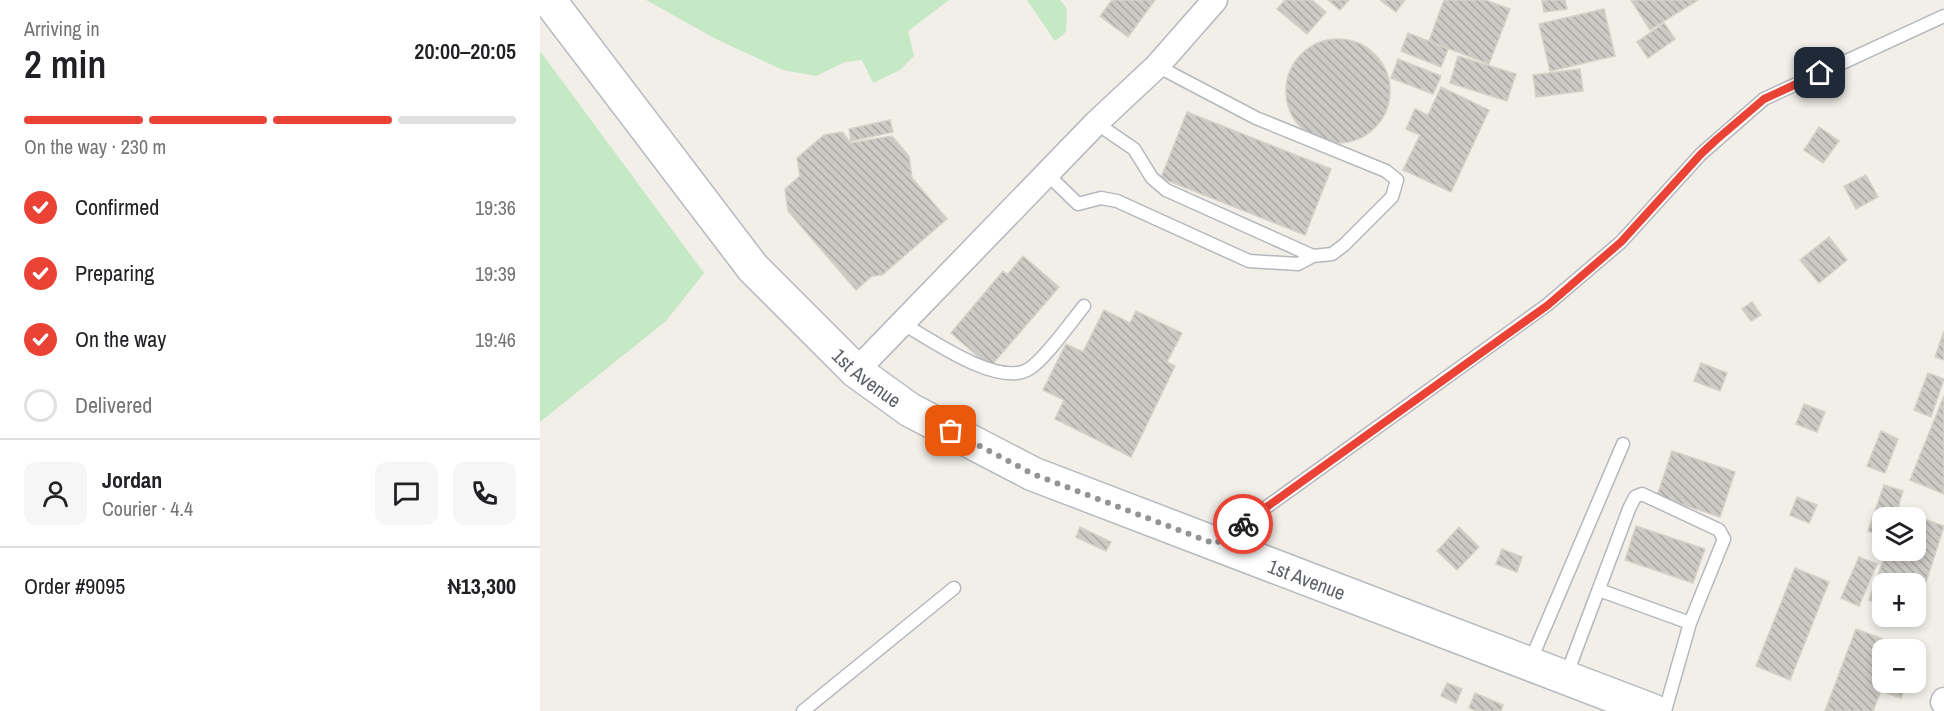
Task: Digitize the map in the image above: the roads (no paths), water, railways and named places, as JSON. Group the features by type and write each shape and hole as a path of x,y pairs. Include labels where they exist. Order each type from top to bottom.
{"street":[{"name":"1st Avenue","path":"549,0 753,268 856,371 910,410 1033,474 1653,711"},
{"path":"856,371 1046,173 1157,66 1215,0"}],"lane":[{"path":"1215,544 1548,305 1621,242 1701,154 1764,99 1944,16"},
{"path":"1046,173 1078,204 1101,198 1117,201 1249,261 1298,264 1313,256 1332,254 1392,197 1397,180 1386,171 1256,118 1157,66"},
{"path":"1096,123 1134,149 1152,178 1166,190 1313,256"},
{"path":"902,323 988,369 1014,373 1030,368 1084,306"},
{"path":"1530,663 1623,444"},
{"path":"1566,677 1629,509 1635,497 1642,494 1719,530 1724,538 1690,623 1665,711"},
{"path":"803,711 954,588"},
{"path":"1599,590 1690,623"}]}
